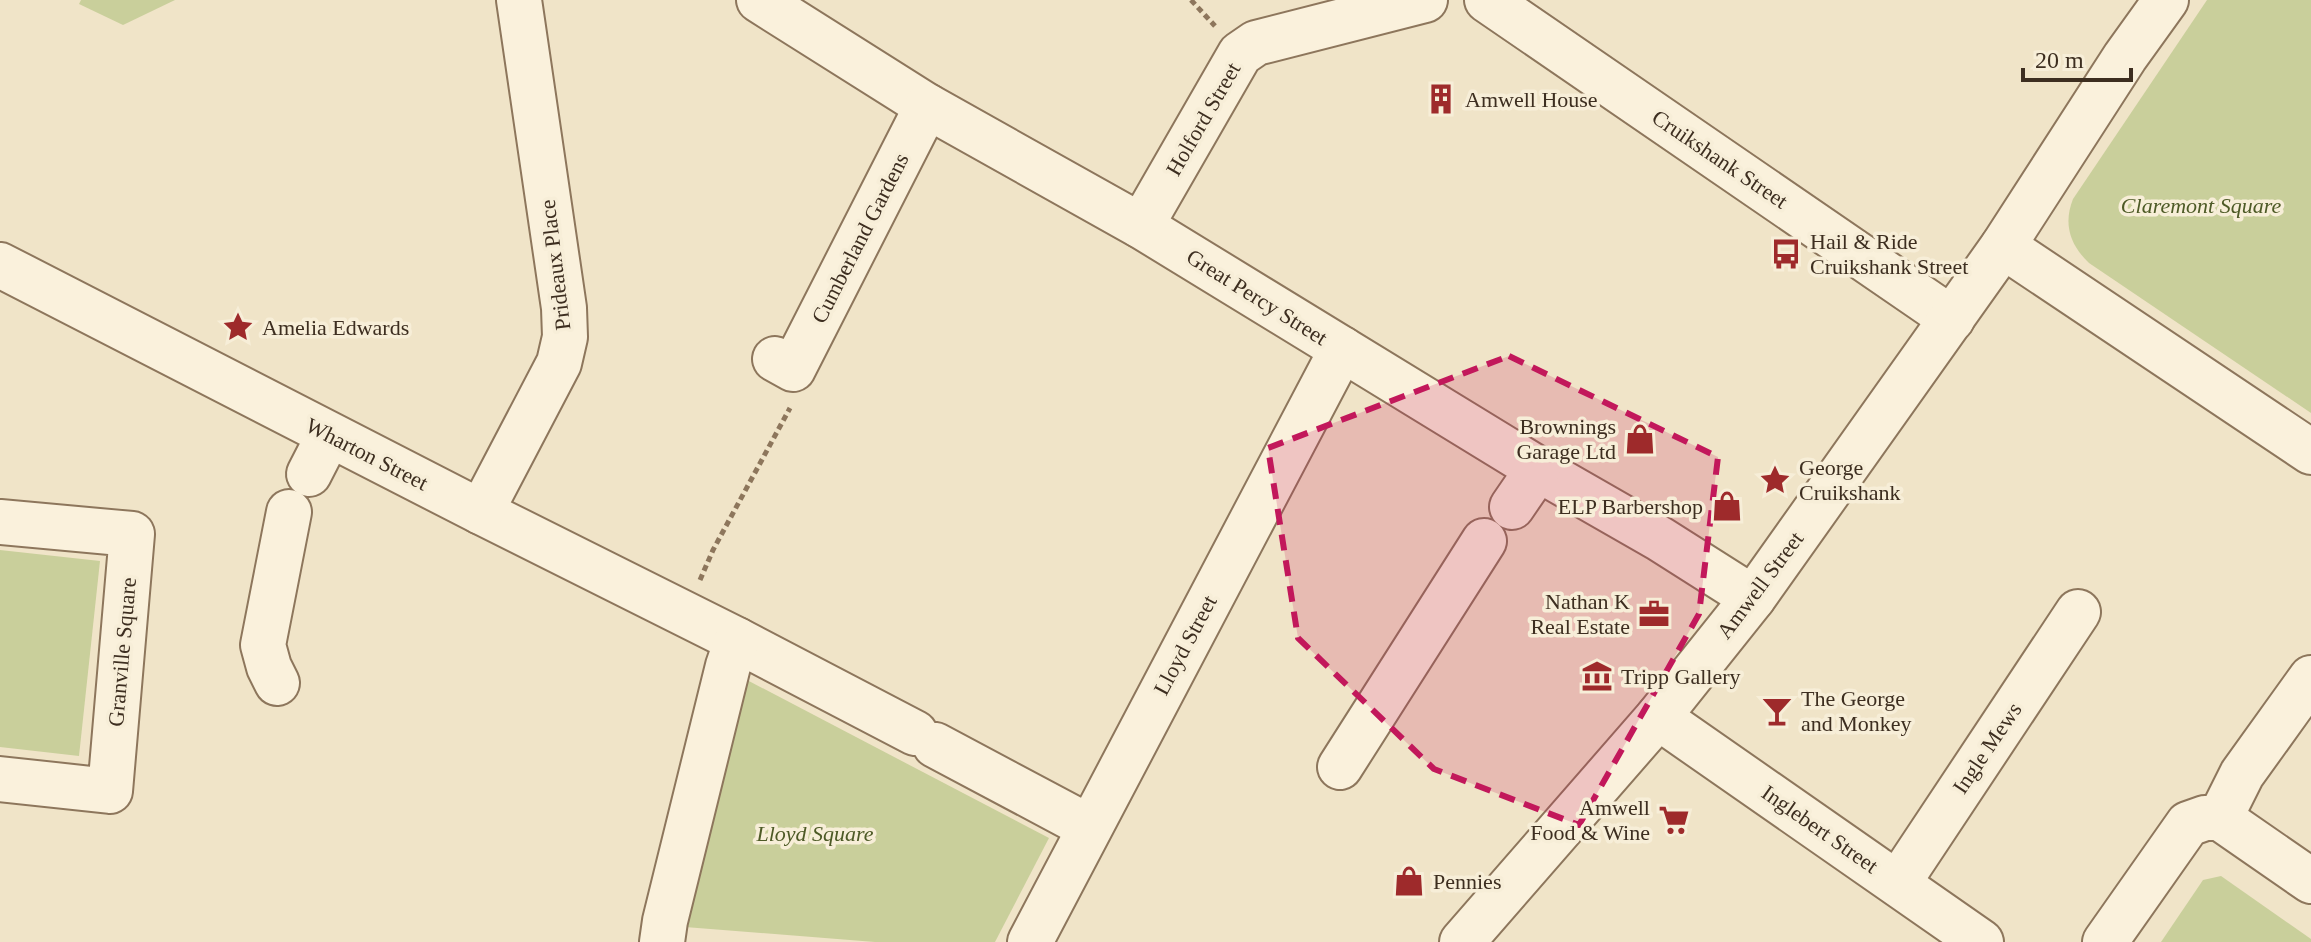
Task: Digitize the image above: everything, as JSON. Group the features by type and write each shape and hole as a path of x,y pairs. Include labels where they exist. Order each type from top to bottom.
{"street":[{"name":"Prideaux Place","path":"481,512 559,363 565,337 564,308 519,0"},
{"name":"Great Percy Street","path":"759,0 927,106 1141,226 1753,598"},
{"name":"Holford Street","path":"1141,226 1240,54 1256,43 1349,10 1425,0"},
{"name":"Cruikshank Street","path":"1487,0 1952,319"},
{"path":"2166,0 2125,57 2003,246 2311,452"},
{"name":"Cumberland Gardens","path":"784,364 927,106"},
{"name":"Amwell Street","path":"1462,942 1658,717 1753,598 2003,246"},
{"name":"Wharton Street","path":"0,265 737,640"},
{"name":"Lloyd Street","path":"1030,942 1342,349"},
{"path":"309,474 329,435"},
{"path":"1512,507 1538,469"},
{"path":"277,683 263,645 289,512"},
{"name":"Granville Square","path":"0,522 132,534 110,791 0,779"},
{"path":"1340,767 1484,541"},
{"name":"Ingle Mews","path":"1898,883 2078,612"},
{"path":"662,942 728,666 737,640 1089,827"},
{"path":"2220,818 2242,774 2311,678"},
{"name":"Inglebert Street","path":"1658,717 1981,942"},
{"path":"2105,942 2188,824 2205,818 2220,818 2311,881"}],"path":[{"path":"704,570 795,399 784,364"}],"highlighted area":[{"path":"1509,356 1718,457 1699,614 1579,825 1434,769 1298,638 1268,448"}],"green space":[{"path":"81,0 175,0 123,25 79,4"},
{"name":"Claremont Square","path":"2207,0 2311,0 2311,413 2089,263 2070,234 2069,217 2073,199"},
{"path":"0,550 100,561 79,756 0,747"},
{"name":"Lloyd Square","path":"747,680 1049,838 995,942 875,942 685,927"},
{"path":"2221,876 2311,939 2311,942 2161,942 2203,880"}],"place":[{"name":"Amwell House","path":"1441,99"},
{"name":"Hail & Ride Cruikshank Street","path":"1786,254"},
{"name":"Amelia Edwards","path":"238,327"},
{"name":"Brownings Garage Ltd","path":"1640,439"},
{"name":"George Cruikshank","path":"1775,480"},
{"name":"ELP Barbershop","path":"1727,506"},
{"name":"Nathan K Real Estate","path":"1654,614"},
{"name":"Tripp Gallery","path":"1597,676"},
{"name":"The George and Monkey","path":"1777,711"},
{"name":"Amwell Food & Wine","path":"1674,820"},
{"name":"Pennies","path":"1409,881"}]}
